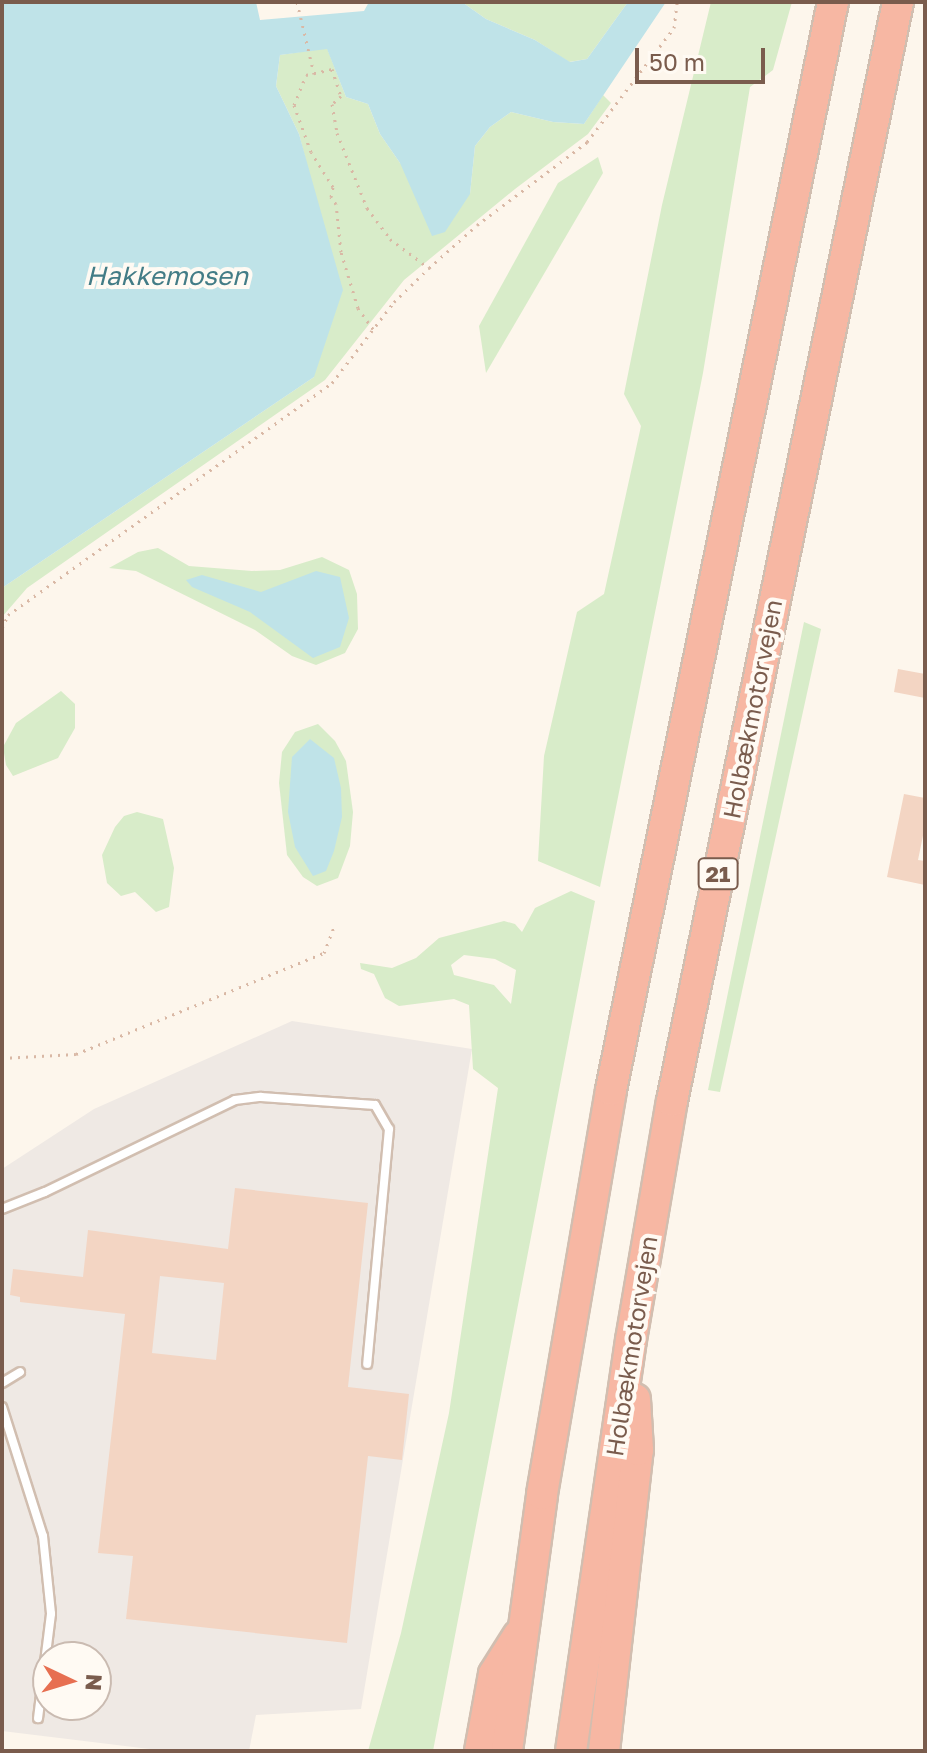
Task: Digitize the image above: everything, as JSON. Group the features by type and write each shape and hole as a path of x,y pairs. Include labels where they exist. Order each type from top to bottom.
{"highway":[{"path":"507,1751 522,1631 611,1090 833,2"},
{"name":"Holbækmotorvejen","path":"571,1751 631,1340 672,1101 898,2"},
{"path":"604,1751 638,1450 631,1340"},
{"path":"480,1751 494,1674 522,1631"}],"lane":[{"path":"2,1209 45,1192 235,1100 261,1097 375,1105 389,1129 367,1364"},
{"path":"2,1383 20,1372"},
{"path":"2,1407 43,1536 51,1614 48,1641"}],"path":[{"path":"297,2 314,74"},
{"path":"2,628 8,615 332,383 394,302 429,268 477,225 587,142 674,28 677,2"},
{"path":"373,329 358,308 341,252 336,204 331,197 333,187 311,152 294,105 306,75 332,69 341,96 332,104 337,133 367,208 390,239 429,268"},
{"path":"2,1058 76,1054 324,953 335,924"}],"shaded area":[{"path":"292,1021 472,1049 361,1709 256,1715 249,1751 166,1751 2,1731 2,1169 94,1109"}],"green space":[{"path":"462,2 628,2 587,59 569,62 535,40 486,19"},
{"path":"711,2 792,2 773,70 750,87 703,373 600,887 538,861 544,756 577,612 604,594 641,426 624,394 662,205"},
{"path":"327,48 346,97 368,104 380,134 400,163 470,194 475,146 490,127 511,112 553,122 584,124 603,95 611,103 588,134 404,280 325,380 27,588 2,617 2,588 314,377 318,208 299,134 276,86 280,55"},
{"path":"598,157 603,173 486,373 479,326 558,183"},
{"path":"158,548 189,566 252,571 280,570 322,557 349,570 357,594 358,629 345,653 316,665 292,656 255,630 136,571 109,568 138,552"},
{"path":"804,622 821,629 720,1092 708,1090"},
{"path":"61,691 75,704 75,728 58,758 13,776 6,765 3,747 16,723"},
{"path":"318,724 335,741 346,761 353,812 350,846 338,878 317,886 303,877 287,855 279,783 282,752 295,732"},
{"path":"137,812 163,819 174,868 169,907 156,912 135,892 121,896 107,883 102,855 115,827 124,816"},
{"path":"571,891 595,901 433,1751 368,1751 401,1633 449,1413 498,1088 473,1069 469,1005 454,999 399,1006 385,998 374,974 361,969 360,963 392,968 416,958 439,938 504,921 515,924 522,932 535,908","holes":["464,955 495,959 516,970 511,1004 494,985 454,975 451,965"]}],"water":[{"name":"Hakkemosen","path":"2,2 256,2 260,20 364,11 369,2 462,2 486,19 535,40 570,62 587,59 628,2 666,2 584,124 553,122 511,112 490,127 475,146 470,194 445,232 432,236 400,163 380,134 368,104 346,97 327,49 280,55 276,86 299,134 343,290 314,377 2,588"},
{"path":"316,571 340,577 349,618 340,647 313,658 250,612 192,587 186,580 202,575 261,592"},
{"path":"310,739 334,758 341,788 342,817 326,871 313,876 295,847 288,812 292,757"}],"building":[{"path":"898,669 925,674 925,698 894,692"},
{"path":"904,794 925,798 925,826 918,860 925,861 925,885 887,877"},
{"path":"235,1188 368,1203 348,1387 409,1394 402,1460 368,1456 347,1643 126,1619 133,1556 98,1553 125,1314 20,1302 20,1297 10,1295 13,1269 83,1277 88,1230 228,1249","holes":["160,1276 224,1283 216,1360 152,1353"]}]}
